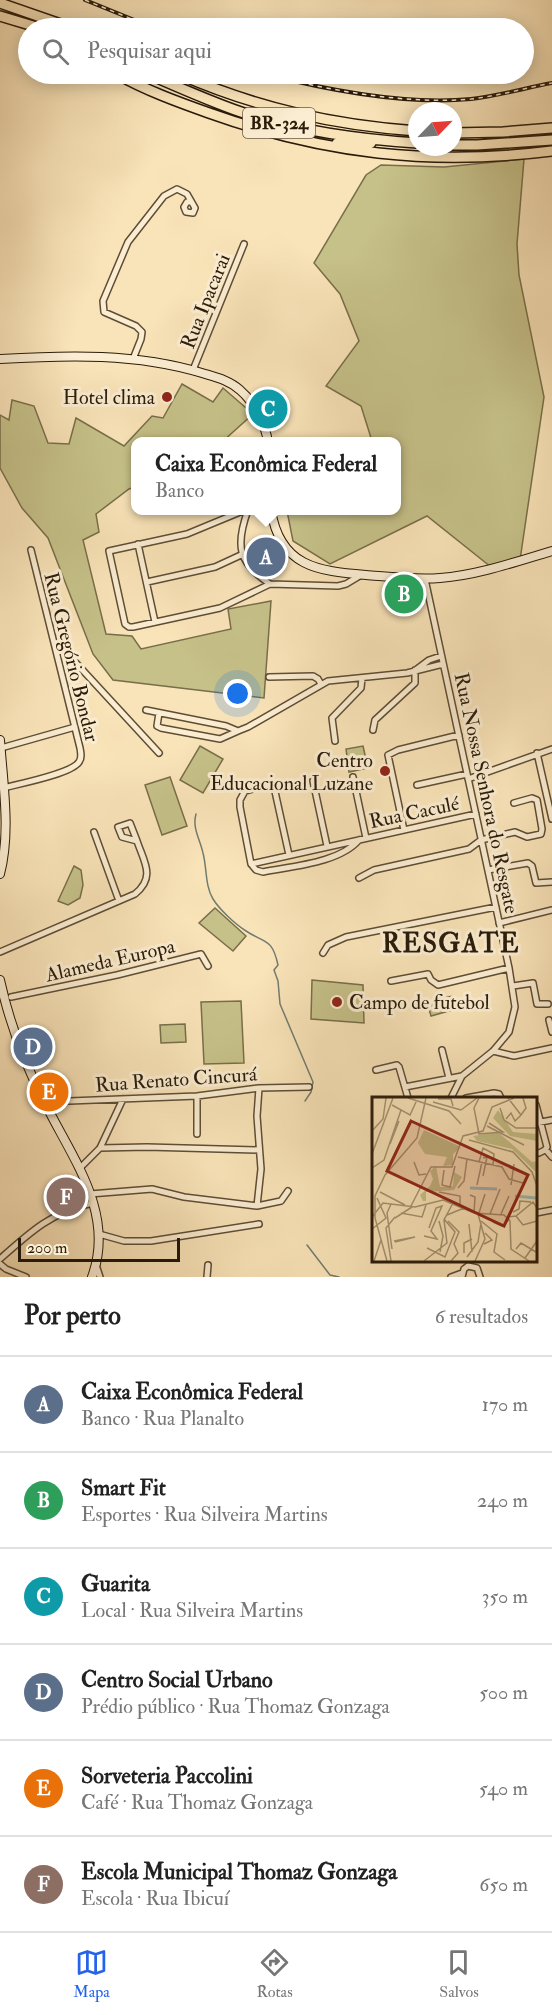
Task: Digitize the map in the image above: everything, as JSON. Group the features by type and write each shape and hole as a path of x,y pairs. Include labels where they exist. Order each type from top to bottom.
{"highway":[{"path":"0,3 43,18"},
{"path":"0,16 18,21"},
{"path":"139,84 220,117 313,143 355,151 425,158 552,151"},
{"name":"BR-324","path":"172,84 219,104 276,122 317,131 408,143"},
{"name":"BR-324","path":"204,84 278,110 349,124 408,130"},
{"path":"462,133 552,128"},
{"path":"462,145 552,140"},
{"path":"313,143 395,142"}],"main road":[{"path":"0,359 92,356 133,359 193,370 219,378 240,390 256,409 267,437"},
{"path":"273,515 276,530 283,544 299,561 320,570 425,579 470,574 552,551"},
{"path":"0,740 3,788 0,874"},
{"path":"1,986 22,1050 44,1102 80,1168 93,1203 99,1234 96,1265 92,1277"}],"street":[{"path":"133,359 142,332 136,326 104,312 103,302 128,242 164,196 173,190 181,190 187,194 191,202"},
{"name":"Rua Ipacarai","path":"193,370 244,244"},
{"path":"234,515 198,530 109,551 125,624 129,627 226,605 270,584 338,586 361,575"},
{"path":"245,515 241,555 254,572 270,584"},
{"path":"138,544 155,622"},
{"name":"Rua Gregório Bondar","path":"3,788 44,777 76,765 81,759 31,550"},
{"path":"147,582 214,567 241,555"},
{"name":"Rua Nossa Senhora do Resgate","path":"425,579 516,1007 509,1032 493,1051 462,1076 452,1097"},
{"path":"55,645 65,651 159,753"},
{"path":"373,730 375,720 415,683 416,670 429,660 441,657"},
{"path":"159,712 157,723 159,728 224,739 328,681 362,678 443,664"},
{"path":"269,677 313,676 321,684"},
{"path":"335,741 332,718 361,688 362,678"},
{"path":"146,710 217,724 238,731"},
{"path":"214,739 217,724"},
{"path":"1,748 75,727"},
{"path":"404,830 388,758 390,754 459,735"},
{"path":"417,785 467,777 552,749"},
{"path":"537,753 552,819"},
{"path":"353,777 362,839"},
{"path":"314,781 327,846"},
{"path":"251,864 240,800 248,789 269,785 274,787 289,855"},
{"path":"359,878 374,870 469,849 481,840 515,832 527,837 541,834 537,800 532,798 514,803"},
{"name":"Rua Caculé","path":"362,839 349,850 334,857 263,872 256,870 251,864 327,846 476,814"},
{"path":"94,832 119,901"},
{"path":"0,952 140,890 147,879 147,869 137,841"},
{"path":"488,870 528,863 532,866 536,883 552,882"},
{"path":"323,953 335,940 346,937 496,907"},
{"path":"499,923 552,910"},
{"name":"Alameda Europa","path":"11,996 117,975 201,954 208,966"},
{"path":"426,965 431,981 438,985 509,968"},
{"path":"391,981 428,974"},
{"path":"513,986 533,983 537,1004 548,1004"},
{"path":"549,1020 552,1032"},
{"path":"493,1051 514,1056 552,1048"},
{"path":"442,1050 449,1078"},
{"path":"376,1070 397,1065 408,1097"},
{"path":"405,1087 462,1076"},
{"name":"Rua Renato Cincurá","path":"44,1102 197,1096 259,1088 309,1087"},
{"path":"257,1206 261,1169 257,1116 259,1088"},
{"path":"472,1097 494,1093 500,1094 501,1097"},
{"path":"197,1096 197,1134"},
{"path":"80,1168 100,1148 123,1099"},
{"path":"552,1120 538,1123 547,1140 546,1150 552,1157"},
{"path":"100,1148 259,1150"},
{"path":"539,1153 546,1150"},
{"path":"90,1194 152,1189 184,1197 257,1206 280,1201 288,1191"},
{"path":"26,1277 6,1269 0,1261 57,1214 93,1203"},
{"path":"537,1213 552,1210"},
{"path":"99,1234 124,1241 151,1241 259,1224"},
{"path":"451,1277 462,1275 467,1263 477,1268 480,1277"},
{"path":"96,1265 100,1277"},
{"path":"207,1277 208,1265"}],"shaded area":[{"path":"524,159 517,244 519,275 544,397 520,560 491,567 427,516 330,564 293,541 288,515 401,515 401,437 371,437 361,406 326,386 359,341 340,294 314,263 366,175 381,165 444,167"},
{"path":"182,384 213,402 223,388 253,414 227,437 132,437 152,416 163,418"},
{"path":"12,400 34,406 48,443 69,444 76,418 124,446 131,438 131,488 96,514 99,532 83,540 106,634 132,636 141,649 231,629 228,609 271,601 264,698 113,680 93,654 48,538 22,508 0,468 0,415 9,420"},
{"path":"200,746 223,759 203,793 180,780"},
{"path":"363,746 368,768 349,772 346,749"},
{"path":"170,777 187,826 162,835 145,785"},
{"path":"74,866 81,870 83,885 80,898 68,905 58,901"},
{"path":"215,908 246,936 233,951 199,923"},
{"name":"Campo de futebol","path":"312,980 363,985 364,1023 311,1019"},
{"path":"453,996 456,1009 431,1016 427,1002"},
{"path":"241,1001 244,1063 204,1064 201,1002"},
{"path":"185,1024 186,1042 161,1043 160,1025"}],"waterway":[{"path":"196,814 196,829 213,899 237,925 271,946 276,956 278,965 274,970 278,981 280,1004 313,1082 311,1092 305,1101"},
{"path":"307,1245 330,1275 339,1277"}],"railway":[{"path":"85,0 129,18"},
{"path":"306,84 367,95 446,100 491,96 552,83"}],"place":[{"name":"Hotel clima","path":"167,397"},
{"name":"Guarita","path":"268,409"},
{"name":"Caixa Econômica Federal","path":"266,557"},
{"name":"Smart Fit","path":"404,594"},
{"name":"Centro Educacional Luzane","path":"385,771"},
{"name":"Campo de futebol","path":"337,1002"},
{"name":"Centro Social Urbano","path":"33,1047"},
{"name":"Sorveteria Paccolini","path":"49,1092"},
{"name":"Escola Municipal Thomaz Gonzaga","path":"66,1197"}],"district":[{"name":"RESGATE","path":"451,943"}]}
